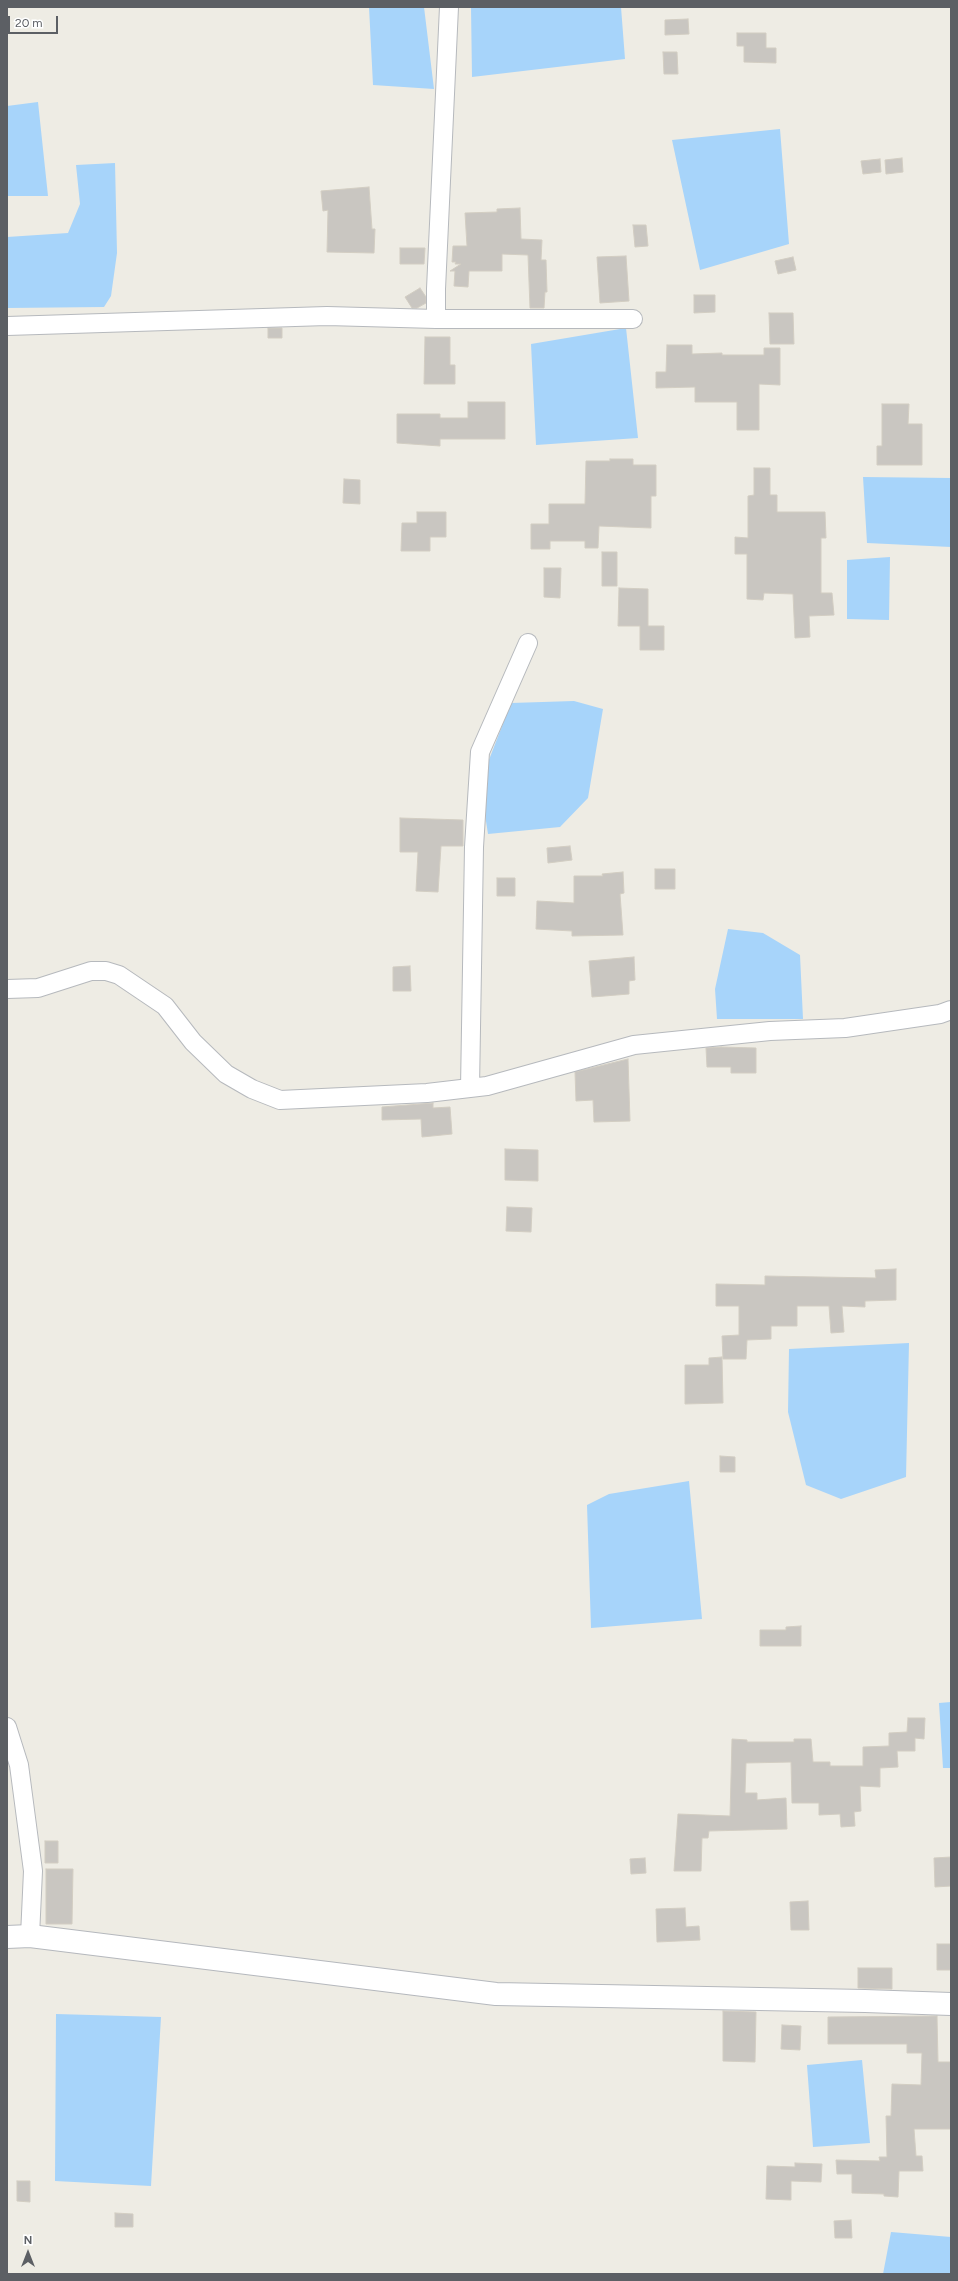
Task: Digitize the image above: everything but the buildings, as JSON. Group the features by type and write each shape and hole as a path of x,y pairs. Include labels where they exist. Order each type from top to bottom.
{"main road":[{"path":"7,1937 30,1936 496,1994 951,2004"}],"street":[{"path":"436,319 436,289 450,7"},
{"path":"7,326 327,316 436,319 633,319"},
{"path":"470,1088 474,847 480,752 528,644"},
{"path":"7,989 38,988 91,971 106,971 119,975 165,1006 192,1042 226,1074 252,1089 280,1100 427,1093 486,1086 634,1045 770,1031 844,1028 940,1014 951,1010"},
{"path":"7,1727 19,1765 33,1871 30,1936"}],"water":[{"path":"369,7 424,7 434,89 373,85"},
{"path":"471,7 621,7 625,59 472,77"},
{"path":"38,102 48,196 7,196 7,106"},
{"path":"780,129 789,244 700,270 672,140"},
{"path":"115,163 117,253 111,296 104,307 7,308 7,237 68,233 80,204 76,165"},
{"path":"626,328 638,438 536,445 531,344"},
{"path":"863,477 951,478 951,547 867,543"},
{"path":"890,557 889,620 847,619 847,560"},
{"path":"574,701 603,709 588,798 560,827 488,834 480,783 511,703"},
{"path":"728,929 763,933 800,955 803,1019 717,1019 715,989"},
{"path":"909,1343 906,1477 841,1499 806,1485 788,1412 789,1349"},
{"path":"689,1481 702,1619 591,1628 587,1505 609,1494"},
{"path":"951,1702 951,1768 943,1768 939,1703"},
{"path":"56,2014 161,2017 151,2186 55,2181"},
{"path":"862,2060 870,2143 813,2147 807,2065"},
{"path":"891,2232 951,2237 950,2274 883,2274"}]}
